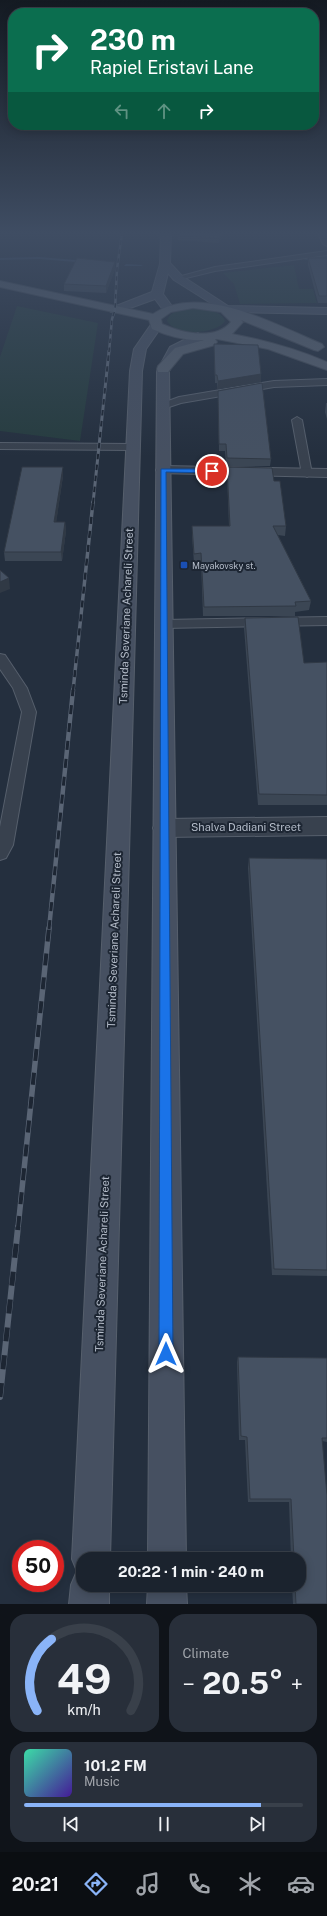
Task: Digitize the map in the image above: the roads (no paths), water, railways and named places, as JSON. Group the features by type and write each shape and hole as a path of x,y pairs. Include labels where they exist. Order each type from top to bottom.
{"main road":[{"path":"106,308 155,322 167,332 198,337"},
{"path":"116,310 122,308"},
{"path":"155,322 168,309 175,308"},
{"path":"225,308 327,311"},
{"path":"225,308 327,350"},
{"path":"140,349 165,347 198,337 227,332 234,327 237,322 225,308"},
{"name":"Tsminda Severiane Achareli Street","path":"91,1552 136,371 140,349 155,322"},
{"path":"259,342 254,336 258,332 267,329 278,329"},
{"path":"216,335 247,339 289,350 327,366"},
{"path":"163,369 179,351 221,340 247,339"},
{"path":"165,347 163,369 163,470 167,1552"},
{"path":"89,1604 90,1592"},
{"path":"167,1592 167,1604"}],"street":[{"path":"163,470 307,474 327,473"},
{"name":"Shalva Dadiani Street","path":"164,828 327,826"}],"lane":[{"path":"163,406 179,400 274,384 327,382"},
{"path":"297,420 307,474"},
{"path":"0,446 133,447"},
{"path":"164,624 327,621"},
{"path":"0,658 20,688 29,712 5,845 0,853"}],"railway":[{"path":"109,352 112,319 115,308"},
{"path":"93,503 109,351"},
{"path":"73,691 93,502"},
{"path":"49,929 73,690"},
{"path":"18,1228 49,928"},
{"path":"0,1397 18,1227"}],"place":[{"name":"Mayakovsky st.","path":"184,565"}]}
